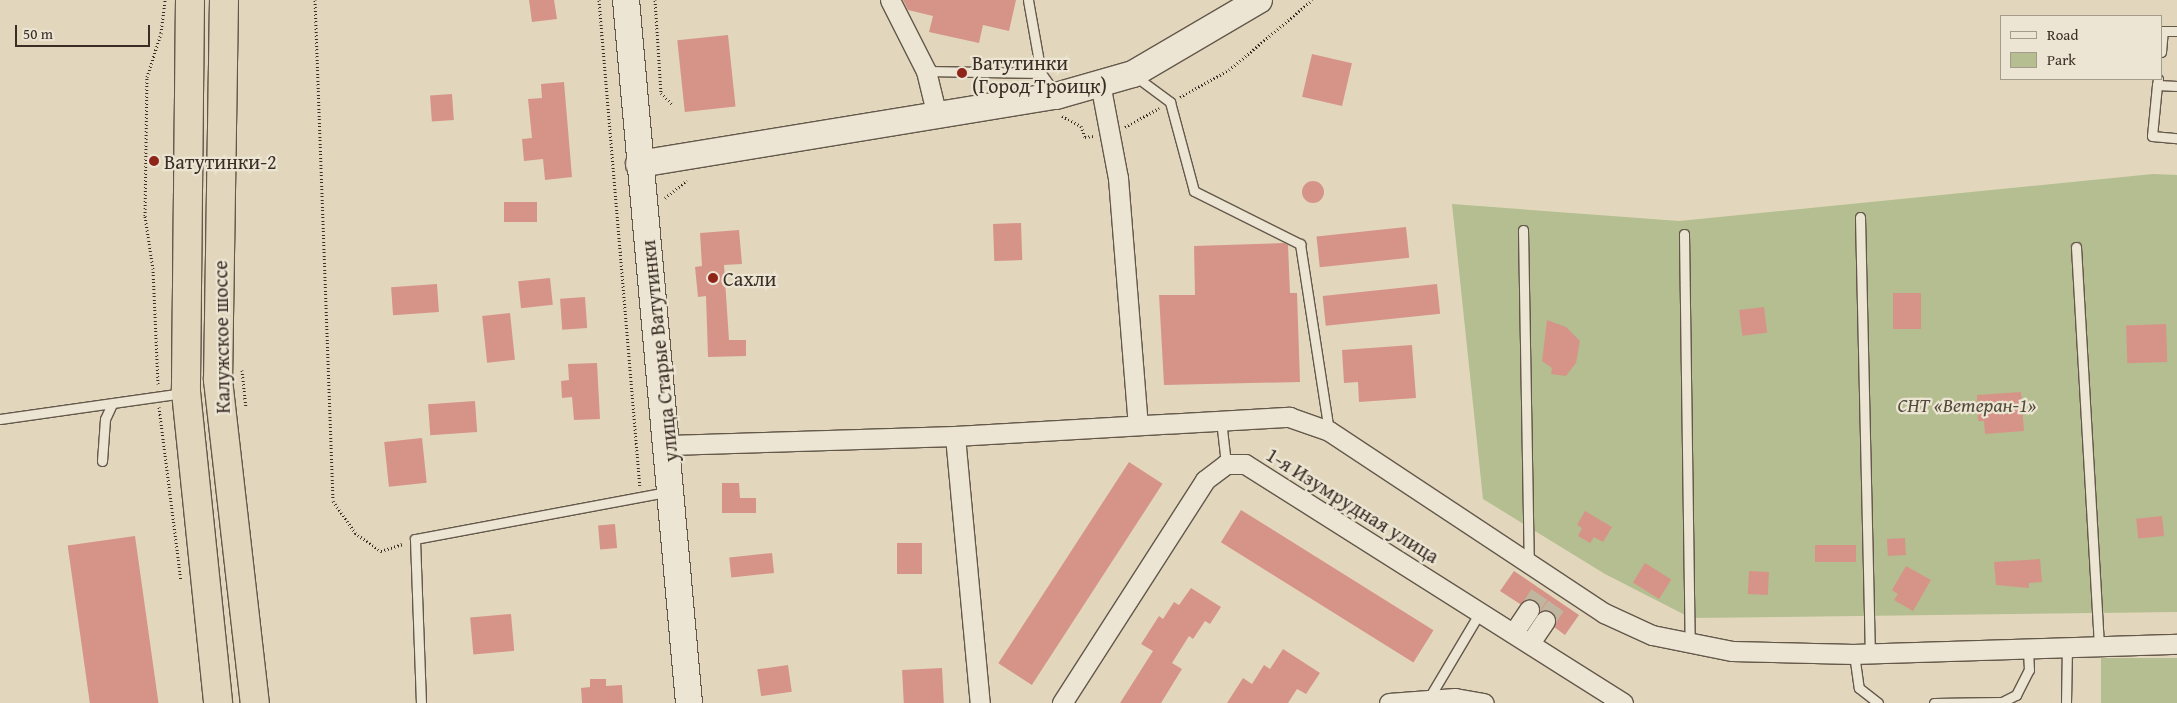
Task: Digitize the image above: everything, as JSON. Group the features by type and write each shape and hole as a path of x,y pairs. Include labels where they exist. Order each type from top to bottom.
{"highway":[{"name":"Калужское шоссе","path":"190,0 186,392 218,703"},
{"name":"Калужское шоссе","path":"224,0 218,380 255,703"}],"main road":[{"name":"улица Старые Ватутинки","path":"626,0 638,164 669,445 689,703"},
{"path":"638,164 936,112 1056,96 1133,74 1229,20 1259,0"}],"street":[{"path":"890,0 926,70 936,112"},
{"path":"1100,83 1118,178 1138,424"},
{"path":"669,445 954,436 1138,424 1289,417 1329,431 1529,563 1546,584 1563,595 1626,624 1690,644 1732,651 1862,654 2177,644"},
{"path":"954,436 980,703"},
{"path":"1062,703 1205,480 1226,464"},
{"name":"1-я Изумрудная улица","path":"1226,464 1245,464 1514,632 1623,703"},
{"path":"1514,632 1529,610"},
{"path":"1530,643 1545,621"},
{"path":"1389,703 1429,698 1484,703"}],"lane":[{"path":"1028,0 1041,73 1056,96"},
{"path":"2162,42 2163,31 2177,31"},
{"path":"926,70 1041,73"},
{"path":"1133,74 1170,102 1194,191 1300,244 1329,431"},
{"path":"2177,86 2158,82 2152,136 2177,138"},
{"path":"1860,217 1862,654 1859,688 1878,703"},
{"path":"1523,230 1529,563"},
{"path":"1684,234 1690,644"},
{"path":"2076,247 2099,647"},
{"path":"0,420 186,392"},
{"path":"102,461 104,419 112,404"},
{"path":"1221,420 1226,464"},
{"path":"421,703 415,539 672,491"},
{"path":"1429,698 1480,612"},
{"path":"2066,703 2067,648"},
{"path":"1934,703 2002,702 2016,694 2029,670 2028,650"}],"path":[{"path":"315,0 333,501 355,533 381,551 415,539"},
{"path":"599,0 641,497"},
{"path":"655,0 661,93 672,104"},
{"path":"1170,102 1229,70 1312,0"},
{"path":"242,363 246,412"}],"green space":[{"name":"СНТ «Ветеран-1»","path":"2153,174 2177,175 2177,612 1691,618 1605,574 1483,499 1452,204 1679,221"},
{"path":"2101,658 2177,658 2177,703 2101,703"}],"building":[{"path":"529,0 554,0 557,19 532,22"},
{"path":"903,0 1016,0 1009,31 983,25 979,43 929,32 933,16 908,10"},
{"path":"728,35 736,107 685,112 677,40"},
{"path":"1312,54 1352,63 1342,106 1302,97"},
{"path":"564,82 572,177 545,180 543,159 524,161 522,139 532,138 528,99 542,98 541,84"},
{"path":"452,94 454,120 432,121 430,96"},
{"path":"1309,181 1317,181 1324,188 1324,196 1317,203 1309,203 1302,196 1302,188"},
{"path":"504,202 537,202 537,222 504,222"},
{"path":"1021,223 1022,260 994,261 993,224"},
{"path":"1406,227 1409,258 1320,267 1316,236"},
{"path":"739,230 742,264 724,265 729,340 746,340 746,356 708,357 706,296 698,297 695,267 702,266 700,233"},
{"path":"1284,243 1288,245 1290,293 1297,293 1300,382 1164,385 1159,295 1195,295 1194,246"},
{"path":"550,278 553,305 521,308 518,281"},
{"path":"437,284 439,312 393,315 391,287"},
{"path":"1437,284 1440,314 1326,326 1323,296"},
{"path":"1893,293 1921,293 1921,329 1893,329"},
{"path":"585,297 587,328 562,330 560,299"},
{"path":"1764,307 1767,333 1742,336 1739,310"},
{"path":"510,313 515,360 487,363 482,316"},
{"path":"1547,320 1566,327 1580,341 1576,363 1566,376 1551,374 1552,368 1542,361"},
{"path":"2166,324 2167,362 2127,363 2126,325"},
{"path":"1412,345 1416,398 1359,402 1358,382 1344,383 1342,350"},
{"path":"597,363 600,419 574,420 572,397 562,398 561,381 569,380 568,364"},
{"path":"2021,392 2024,431 1985,434 1984,421 1978,421 1977,395"},
{"path":"475,401 477,432 430,435 428,404"},
{"path":"422,438 427,483 389,487 384,442"},
{"path":"1129,462 1163,484 1032,685 998,663"},
{"path":"722,483 739,483 740,498 756,498 756,513 722,513"},
{"path":"1241,510 1434,630 1413,663 1221,542"},
{"path":"1585,511 1612,527 1603,542 1594,537 1590,543 1578,536 1582,528 1577,525"},
{"path":"2162,516 2164,536 2138,539 2136,519"},
{"path":"615,524 617,548 600,549 598,525"},
{"path":"135,536 158,703 90,703 68,545"},
{"path":"1905,538 1906,555 1888,556 1887,539"},
{"path":"897,543 922,543 922,574 897,574"},
{"path":"1815,545 1856,545 1856,562 1815,562"},
{"path":"772,553 774,573 731,577 729,557"},
{"path":"2040,559 2042,582 2029,583 2029,588 1996,585 1994,562"},
{"path":"1645,563 1671,579 1659,599 1633,583"},
{"path":"1906,566 1931,580 1913,611 1894,600 1898,594 1892,590"},
{"path":"1514,571 1579,615 1565,635 1554,627 1552,612 1540,611 1536,601 1520,604 1500,591"},
{"path":"1749,571 1769,572 1768,595 1748,594"},
{"path":"1191,588 1221,607 1210,624 1205,621 1193,639 1189,636 1172,663 1182,669 1161,703 1120,703 1153,651 1141,644 1159,616 1163,619 1174,602 1179,605"},
{"path":"511,614 514,651 473,654 470,618"},
{"path":"1283,649 1320,673 1306,694 1297,689 1288,703 1227,703 1243,678 1252,684 1264,665 1270,669"},
{"path":"788,665 792,692 761,696 757,669"},
{"path":"942,668 944,703 904,703 902,670"},
{"path":"590,679 606,679 606,686 622,685 623,703 582,703 581,688 590,687"}],"tunnel":[{"path":"1529,610 1542,590"},
{"path":"1545,621 1559,601"}],"place":[{"name":"Ватутинки (Город Троицк)","path":"962,73"},
{"name":"Ватутинки-2","path":"154,161"},
{"name":"Сахли","path":"713,278"}]}
